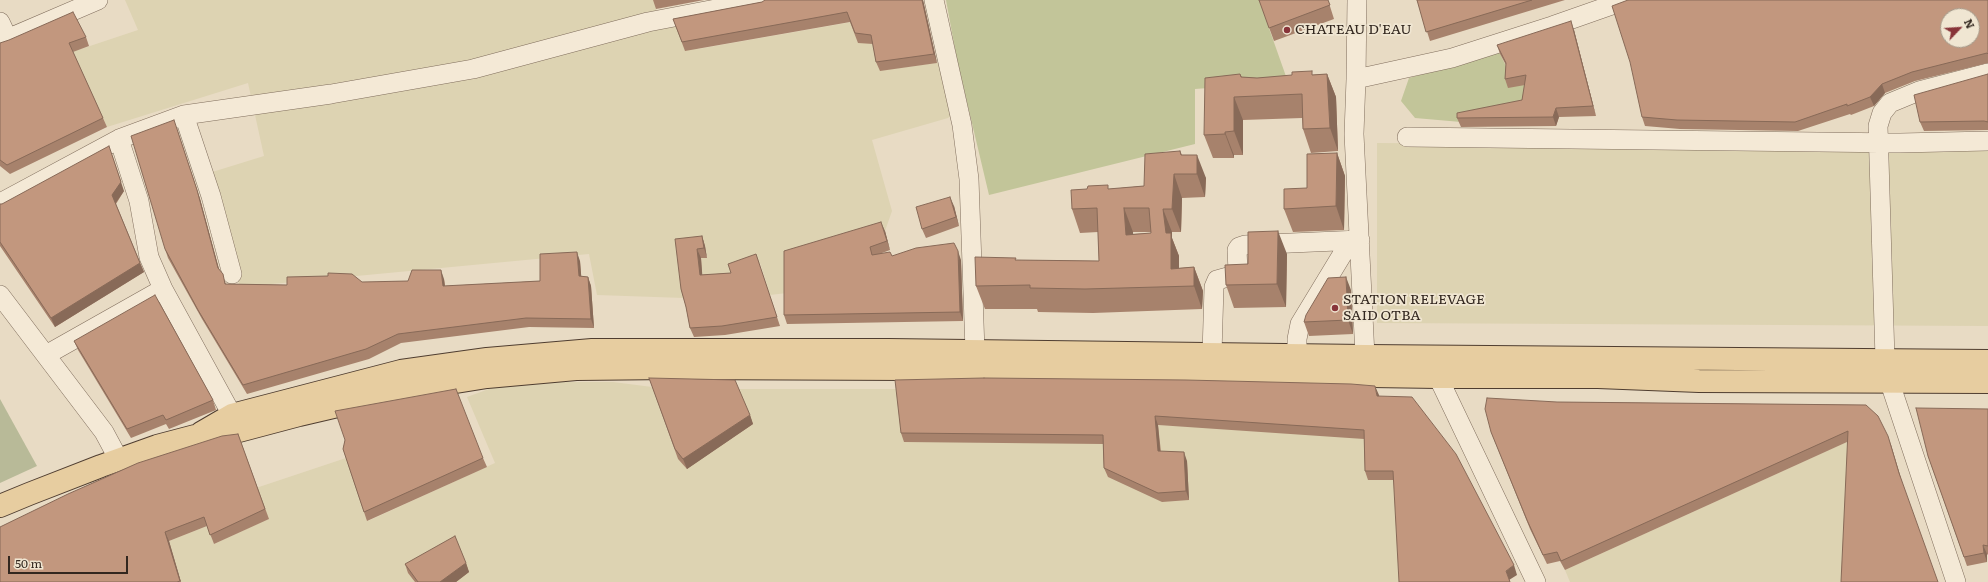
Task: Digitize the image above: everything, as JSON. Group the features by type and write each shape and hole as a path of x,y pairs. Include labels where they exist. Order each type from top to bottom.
{"main road":[{"path":"195,436 232,415 401,371 487,359 556,352 685,350 975,351 1988,361"},
{"path":"0,506 157,446 195,436 235,432 299,415 406,390 487,378 576,370 671,368 908,369 1438,378 1598,377 1700,381 1890,383 1988,382"}],"street":[{"path":"2,34 98,0"},
{"path":"0,203 118,139 184,115 330,94 473,69 648,22 742,2 763,0"},
{"path":"934,0 962,125 969,179 975,351"},
{"path":"1358,0 1354,134 1355,240 1364,356"},
{"path":"1356,79 1452,58 1552,26 1626,0"},
{"path":"1956,582 1890,383 1885,359 1878,126 1882,113 1890,103 1919,91 1988,73"},
{"path":"184,115 211,196 232,274"},
{"path":"1407,136 1879,142 1988,141"},
{"path":"118,139 139,201 149,257 163,289 232,415"},
{"path":"1212,354 1214,288 1216,280 1237,273 1237,250 1239,247 1245,245 1355,240"},
{"path":"1298,355 1297,339 1300,324 1355,240"},
{"path":"46,355 163,289"},
{"path":"0,295 104,432 119,460"},
{"path":"1438,378 1536,582"}],"shaded area":[{"path":"125,0 655,0 657,17 687,21 698,49 863,20 892,69 957,60 967,104 948,118 872,140 892,211 885,231 787,261 787,293 770,295 760,263 703,284 701,258 707,257 705,246 684,298 597,295 589,254 240,287 209,173 264,156 248,83 107,127 72,52 138,30"},
{"path":"1377,143 1988,147 1988,326 1377,323"},
{"path":"508,382 613,382 652,387 678,459 687,468 738,389 898,389 1106,444 1189,500 1187,461 1161,461 1158,425 1254,429 1367,439 1396,480 1402,582 181,582 169,541 207,526 214,544 268,519 256,488 346,458 368,521 495,463 467,397"},
{"path":"1851,440 1845,582 1570,582 1565,570"}],"green space":[{"path":"946,0 1259,0 1288,82 1195,89 1195,144 989,195 957,60"},
{"path":"1499,52 1509,72 1529,84 1525,109 1461,122 1415,118 1401,101 1409,78"},
{"path":"0,399 37,466 0,483"}],"building":[{"path":"765,0 922,0 934,54 876,62 871,35 855,33 847,12 682,42 673,19 762,2"},
{"path":"1259,0 1328,0 1330,5 1269,28"},
{"path":"1417,0 1532,0 1426,32"},
{"path":"1628,0 1988,0 1988,54 1987,53 1912,72 1882,84 1870,97 1847,106 1847,104 1795,122 1677,120 1642,117 1630,62 1612,6"},
{"path":"73,12 86,37 69,43 103,118 7,165 0,160 0,43"},
{"path":"1571,21 1593,106 1556,108 1553,117 1457,118 1457,113 1522,100 1526,75 1505,79 1506,63 1497,45"},
{"path":"1312,71 1312,75 1327,74 1330,128 1303,129 1302,94 1234,97 1234,131 1225,132 1225,134 1204,135 1205,78 1240,74 1241,77 1257,78 1292,75 1292,72"},
{"path":"1988,74 1988,122 1920,122 1914,95"},
{"path":"174,120 197,190 218,268 223,274 225,284 287,285 287,277 328,276 328,273 352,274 362,282 408,281 412,270 441,270 443,286 540,281 540,254 577,252 579,276 588,277 591,319 526,318 398,334 366,349 243,385 198,310 165,249 131,136"},
{"path":"109,146 121,182 112,195 140,263 51,318 0,242 0,204"},
{"path":"1180,151 1181,155 1197,155 1197,174 1174,174 1172,209 1163,209 1166,233 1171,233 1171,269 1194,267 1194,286 1085,289 1030,288 1030,285 976,286 975,257 1016,258 1015,260 1099,261 1097,208 1072,209 1071,190 1087,189 1088,186 1108,185 1108,189 1144,186 1145,154","holes":["1124,208 1149,208 1151,233 1126,235"]},
{"path":"1337,153 1336,206 1284,209 1284,189 1307,188 1307,154"},
{"path":"950,197 956,217 922,229 916,207"},
{"path":"881,222 887,241 870,247 872,255 890,252 892,256 916,248 954,243 958,251 960,312 784,315 784,251"},
{"path":"1278,231 1277,284 1226,285 1225,265 1248,264 1248,232"},
{"path":"702,236 704,248 697,249 700,275 731,273 728,264 756,254 777,317 722,326 690,328 681,289 675,239"},
{"path":"1346,277 1348,320 1304,322 1306,315 1328,278"},
{"path":"155,295 213,400 166,420 163,415 127,429 74,341"},
{"path":"649,378 735,380 750,415 683,459 675,449"},
{"path":"984,378 1186,380 1351,384 1375,386 1377,396 1412,397 1456,454 1514,565 1506,571 1510,582 1399,582 1393,471 1365,471 1364,430 1155,416 1158,451 1184,452 1186,491 1158,493 1104,468 1103,435 901,433 895,380"},
{"path":"456,389 483,458 364,512 343,449 345,440 335,411"},
{"path":"1487,398 1557,402 1866,405 1878,416 1888,436 1899,473 1938,582 1841,582 1848,431 1561,561 1557,552 1543,555 1491,432 1485,409"},
{"path":"1916,408 1988,409 1988,546 1983,545 1984,553 1964,557 1928,456"},
{"path":"238,434 265,509 210,535 204,517 165,532 180,581 0,582 0,527 68,494 138,463 222,436"},
{"path":"455,536 466,563 440,582 418,582 405,564"}],"place":[{"name":"CHATEAU D'EAU","path":"1287,30"},
{"name":"STATION RELEVAGE SAID OTBA","path":"1335,308"}]}
